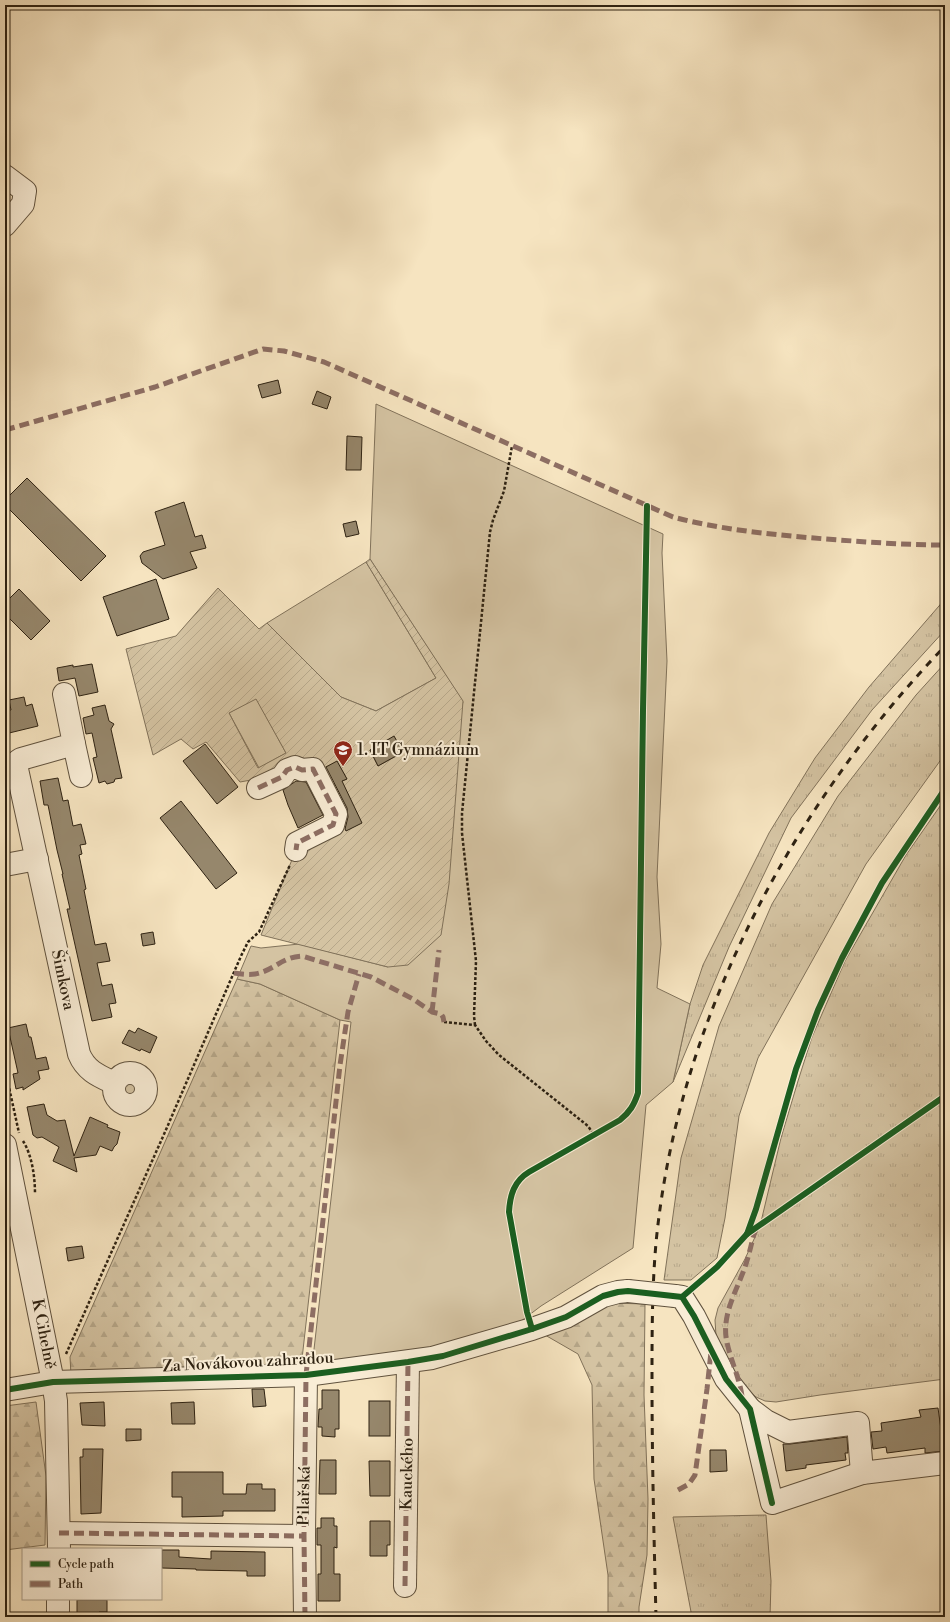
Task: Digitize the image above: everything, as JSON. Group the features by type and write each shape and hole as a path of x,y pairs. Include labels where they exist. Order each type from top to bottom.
{"street":[{"path":"5,176 25,191 23,204 5,225"},
{"path":"64,694 81,776"},
{"name":"Šimkova","path":"74,744 25,757 18,761 17,769 78,1054 87,1068 114,1083"},
{"path":"258,788 282,777 287,770 295,768 302,770 312,769 336,814 333,825 297,843 296,850"},
{"path":"5,865 36,859"},
{"name":"K Cihelně","path":"5,1145 56,1401 59,1541"},
{"name":"Za Novákovou zahradou","path":"5,1390 53,1382 306,1375 408,1362 438,1357 532,1329 566,1316 603,1296 628,1291 682,1296 694,1316 726,1379 750,1409"},
{"name":"Kauckého","path":"406,1586 408,1362"},
{"name":"Pilařská","path":"305,1617 304,1536 306,1375"},
{"path":"750,1409 766,1421 788,1432 858,1423 862,1473"},
{"path":"750,1409 772,1503 862,1473 945,1462"},
{"path":"59,1541 304,1536"},
{"path":"58,1600 58,1617"}],"path":[{"path":"512,446 504,491 490,532 462,813 462,833 476,962 475,1025 486,1041 499,1055 588,1126 594,1135"},
{"path":"64,1358 156,1153 241,956 248,942 259,932 296,850"},
{"path":"444,1022 475,1025"},
{"path":"587,1139 600,1131"}],"green space":[{"path":"376,404 663,534 662,553 667,661 657,877 661,944 657,988 690,1004 673,1082 646,1105 633,1248 541,1306 512,1328 432,1350 312,1367 351,1022 340,1020 260,984 237,979 251,946 261,948 299,944 388,967 463,702 370,559"},
{"name":"1. IT Gymnázium","path":"370,559 463,701 449,884 441,935 408,965 388,967 261,935 296,850 336,814 312,769 240,782 206,742 193,749 181,739 153,755 126,649 176,636 218,588 259,629 267,623 341,697 376,711 436,678 366,562","holes":["256,699 286,753 258,768 229,713","394,737 402,753 378,766 370,750","337,762 347,779 329,787 321,769"]},
{"path":"366,562 436,678 376,711 341,697 267,623"},
{"path":"945,599 945,630 872,710 791,818 729,947 673,1082 690,1004 703,965 769,833 815,758 869,687"},
{"path":"945,663 945,754 866,864 758,1058 739,1116 725,1218 717,1258 691,1280 664,1280 681,1158 719,1026 772,904 838,796 916,695"},
{"path":"256,698 286,753 259,768 229,713"},
{"path":"945,799 945,1379 776,1402 765,1401 756,1397 736,1379 716,1336 715,1320 718,1308 745,1259 760,1226 781,1138 812,1037 845,961 906,855"},
{"path":"237,979 260,984 340,1020 301,1368 71,1375 70,1357"},
{"path":"125,1081 133,1081 138,1086 136,1097 133,1099 125,1099 120,1094 120,1086"},
{"path":"611,1303 645,1304 644,1395 648,1499 647,1555 639,1607 639,1617 608,1617 608,1575 594,1479 592,1385 578,1354 545,1335"},
{"path":"36,1402 46,1476 45,1545 5,1550 5,1406"},
{"path":"766,1515 771,1581 770,1617 692,1617 673,1517"}],"building":[{"path":"278,380 281,393 262,398 258,385"},
{"path":"317,391 331,397 327,409 312,404"},
{"path":"347,436 362,437 361,470 346,470"},
{"path":"27,478 106,556 81,581 5,505 5,500"},
{"path":"184,502 195,537 202,535 206,548 190,552 197,568 163,579 142,563 140,556 143,552 165,545 155,512"},
{"path":"356,521 359,534 346,537 343,524"},
{"path":"156,579 169,619 117,636 103,597"},
{"path":"19,589 50,621 31,640 5,614 5,603"},
{"path":"92,664 98,692 79,696 75,678 59,681 57,668"},
{"path":"24,697 26,706 32,704 38,726 5,734 5,711 11,710 9,700"},
{"path":"105,705 109,721 114,724 111,729 122,778 115,779 114,782 107,784 105,781 99,783 93,758 97,757 92,733 86,734 83,718 94,715 92,708"},
{"path":"394,736 403,752 378,766 370,750"},
{"path":"205,744 238,787 217,804 183,761"},
{"path":"337,761 347,779 342,781 362,823 346,831 345,829 348,817 347,808 326,767"},
{"path":"58,778 63,801 68,800 73,826 81,824 86,844 80,845 82,854 79,855 86,889 84,890 95,945 106,943 110,961 97,963 102,986 112,984 116,1003 109,1004 112,1017 92,1021 67,909 70,909 63,874 48,805 44,805 40,781"},
{"path":"296,781 306,782 323,815 298,828 283,790"},
{"path":"181,801 237,873 216,889 160,818"},
{"path":"153,932 155,944 143,946 141,934"},
{"path":"26,1024 29,1037 31,1037 36,1059 46,1057 49,1069 38,1071 40,1079 23,1090 23,1087 16,1089 13,1074 18,1073 8,1028"},
{"path":"138,1028 157,1037 150,1053 141,1049 140,1051 122,1043 129,1030 135,1033"},
{"path":"44,1104 47,1115 57,1121 65,1120 74,1156 90,1117 108,1125 107,1127 120,1132 117,1144 112,1151 100,1146 96,1155 74,1158 77,1172 53,1161 59,1147 42,1137 37,1138 33,1135 27,1107"},
{"path":"82,1246 84,1258 68,1261 66,1248"},
{"path":"252,1389 264,1389 266,1406 253,1407"},
{"path":"322,1390 339,1390 339,1429 335,1429 335,1437 322,1436 322,1427 318,1427 319,1409 322,1409"},
{"path":"369,1401 390,1401 390,1436 369,1436"},
{"path":"104,1402 105,1426 82,1425 80,1403"},
{"path":"194,1402 195,1424 172,1424 171,1403"},
{"path":"938,1408 944,1451 925,1453 925,1448 887,1453 886,1447 873,1449 871,1432 882,1431 881,1423 921,1417 919,1410"},
{"path":"126,1429 141,1429 141,1440 126,1441"},
{"path":"847,1437 848,1453 845,1453 846,1460 806,1465 806,1468 786,1471 783,1444"},
{"path":"83,1449 103,1449 101,1513 81,1514 80,1457 83,1457"},
{"path":"710,1450 726,1450 727,1471 710,1472"},
{"path":"320,1460 336,1460 336,1494 319,1494"},
{"path":"369,1461 390,1461 390,1496 370,1496"},
{"path":"172,1472 223,1472 223,1494 246,1494 247,1484 262,1484 262,1489 275,1489 275,1511 223,1511 223,1516 182,1517 182,1497 172,1497"},
{"path":"321,1518 334,1518 334,1526 337,1526 337,1548 334,1547 334,1574 340,1574 340,1601 318,1601 318,1574 321,1574 321,1545 317,1545 317,1528 321,1528"},
{"path":"370,1521 390,1521 390,1545 387,1545 387,1556 370,1556"},
{"path":"162,1550 179,1550 179,1557 211,1559 211,1551 265,1552 265,1576 247,1576 247,1571 162,1568"},
{"path":"77,1600 107,1600 107,1612 99,1612 99,1617 77,1617"}],"railway":[{"path":"656,1617 652,1410 652,1311 656,1243 668,1160 688,1079 716,999 751,921 792,846 838,775 890,708 945,646"}],"marked path":[{"path":"5,430 155,387 263,349 284,351 324,362 673,517 729,529 787,536 886,543 945,545"},
{"path":"258,788 282,777 287,770 295,767 302,770 313,769 336,814 333,825 297,843 296,850"},
{"path":"432,1012 439,950"},
{"path":"234,973 255,974 267,970 283,961 302,956 371,977 413,999 432,1012 441,1014 444,1022"},
{"path":"305,1617 304,1536 306,1375 340,1065 348,1012 359,974"},
{"path":"742,1396 739,1381 727,1344 726,1328 731,1301 745,1267 755,1229"},
{"path":"678,1490 689,1484 695,1475 711,1352"},
{"path":"405,1586 408,1362"},
{"path":"59,1533 304,1536"}],"cycle path":[{"path":"532,1329 527,1312 509,1212 510,1200 516,1184 529,1172 620,1120 631,1108 638,1093 647,506"},
{"path":"682,1297 717,1267 747,1234 756,1209 796,1069 818,1010 842,958 882,883 945,789"},
{"path":"747,1234 945,1096"},
{"path":"5,1390 53,1382 306,1375 408,1362 443,1356 532,1329 566,1317 603,1296 618,1292 628,1291 682,1297 694,1316 726,1379 750,1409 772,1503"}],"place":[{"name":"1. IT Gymnázium","path":"343,767"}]}
